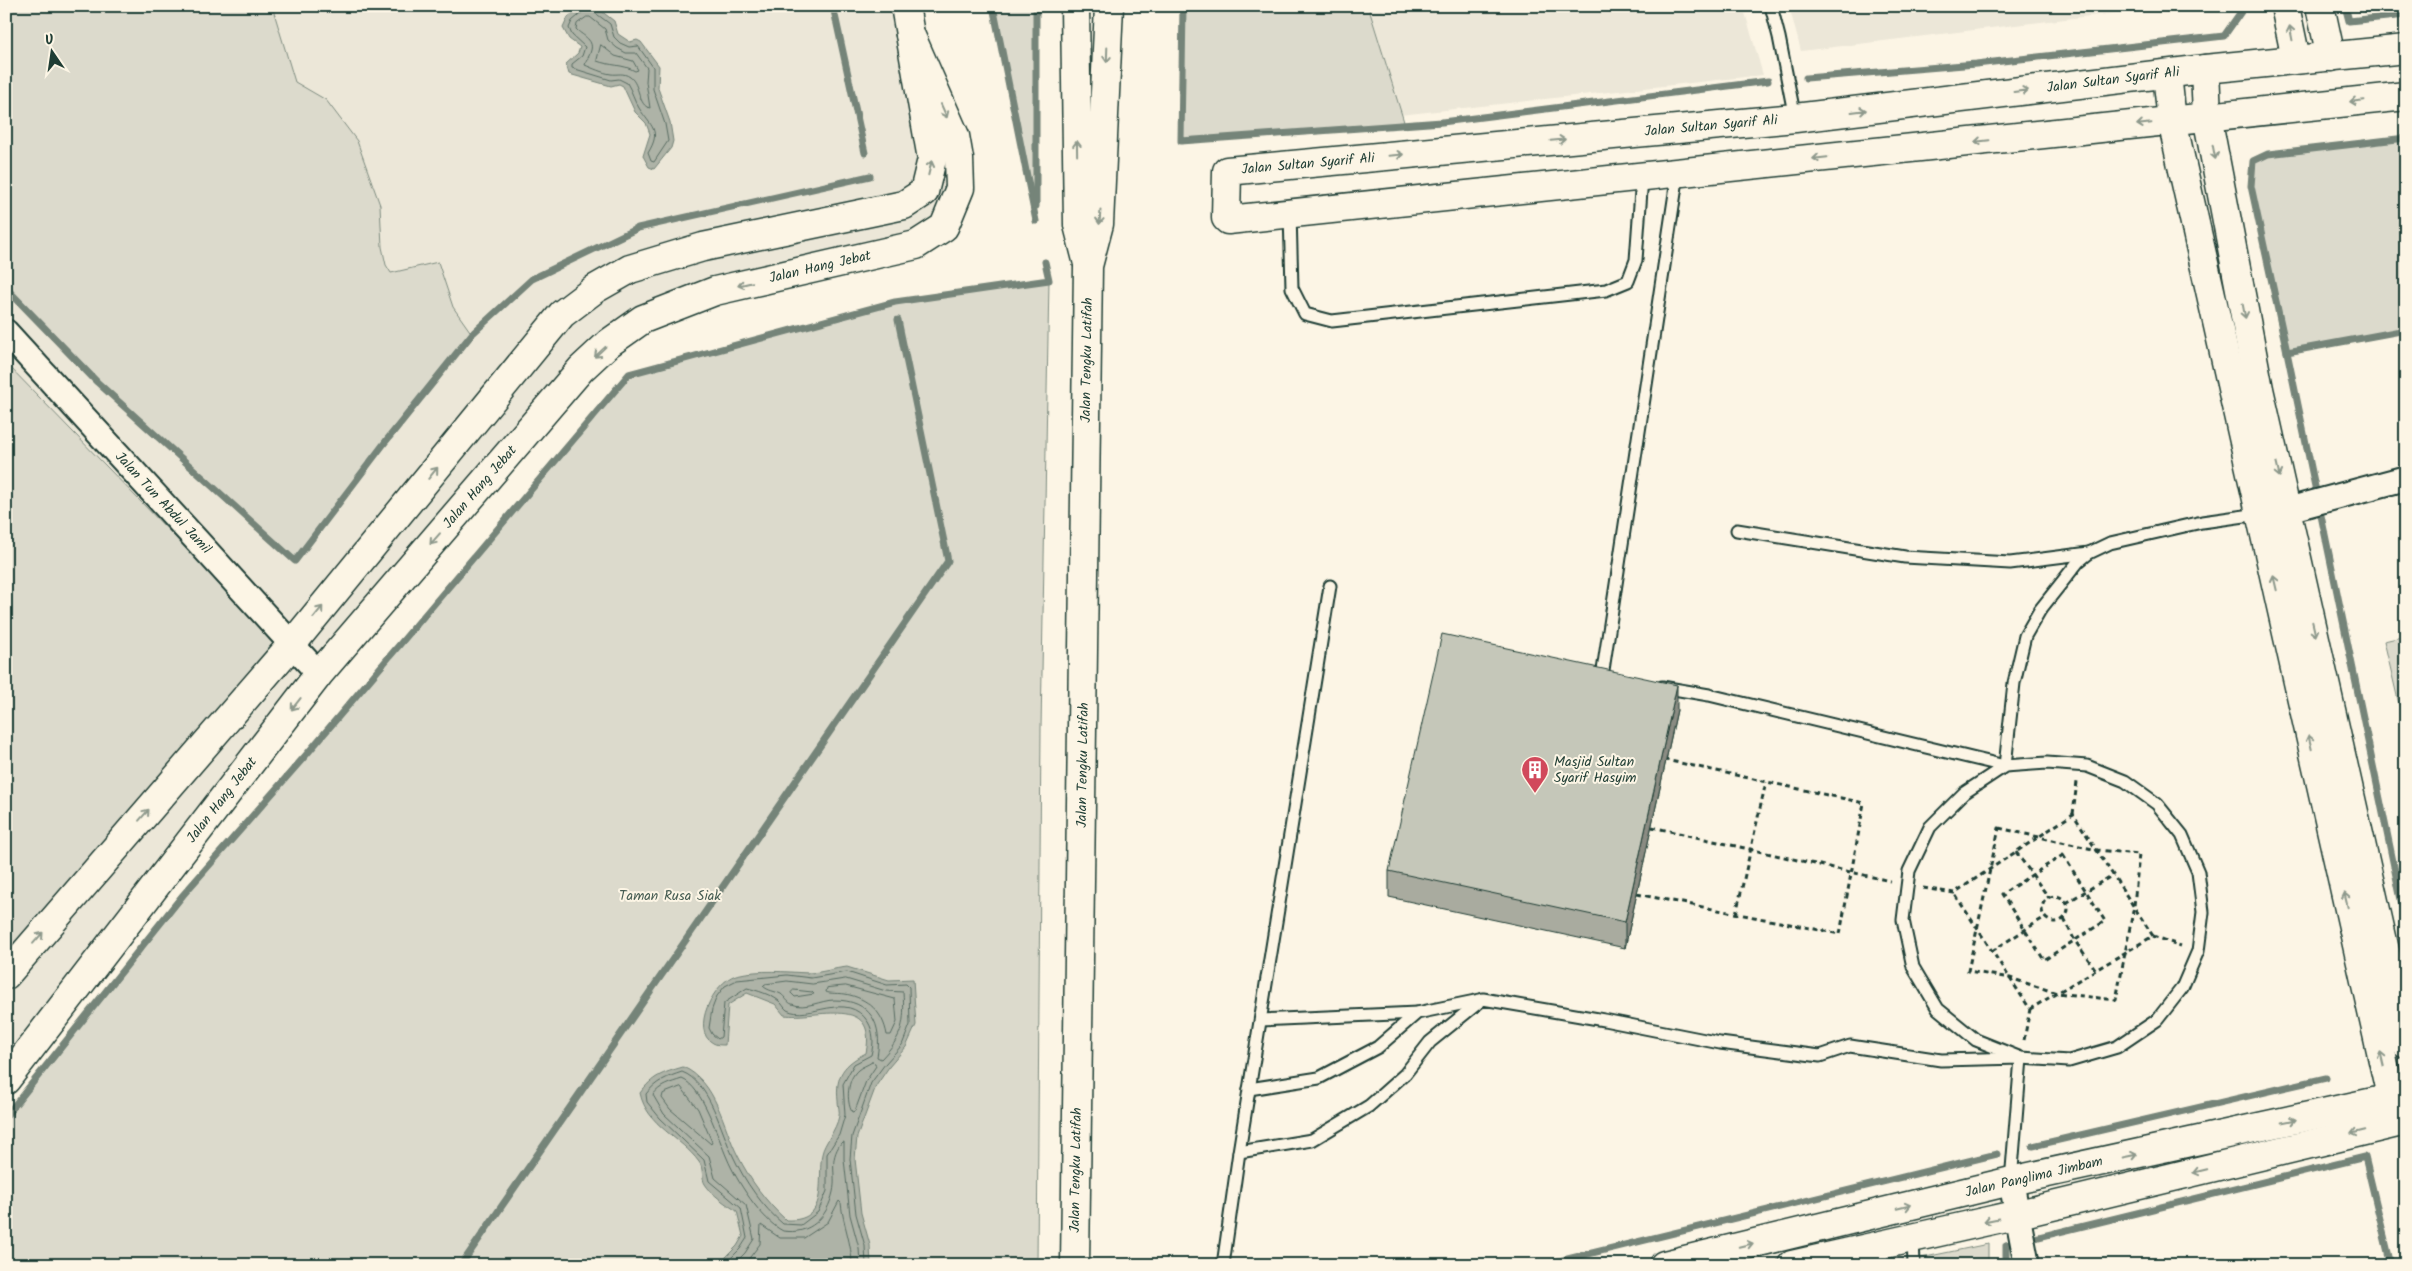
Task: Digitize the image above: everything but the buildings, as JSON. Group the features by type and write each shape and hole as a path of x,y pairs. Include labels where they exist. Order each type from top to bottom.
{"street":[{"name":"Jalan Hang Jebat","path":"6,975 293,643 562,314 595,289 630,269 703,247 904,205 924,192 932,159 904,6"},
{"name":"Jalan Tengku Latifah","path":"1075,6 1078,225 1088,266 1075,1265"},
{"name":"Jalan Tengku Latifah","path":"1088,266 1100,224 1109,6"},
{"path":"2285,6 2296,59"},
{"path":"2320,6 2331,57"},
{"name":"Jalan Hang Jebat","path":"10,1067 319,674 581,369 610,343 643,320 715,291 916,245 944,227 960,188 959,159 955,136 910,34"},
{"name":"Jalan Sultan Syarif Ali","path":"2406,49 2204,68 1795,118 1228,171 1228,219 2406,96"},
{"path":"2204,68 2207,116 2259,389 2406,1044"},
{"path":"1792,1265 2018,1214 2400,1110 2259,514 2172,121 2167,74"},
{"name":"Jalan Tun Abdul Jamil","path":"6,332 293,643 319,674"},
{"path":"2259,514 2287,510 2343,493 2406,478"},
{"name":"Jalan Panglima Jimbam","path":"1664,1265 2011,1181 2400,1110"},
{"path":"2011,1181 2026,1258"}],"lane":[{"path":"1771,6 1779,36 1795,118"},
{"path":"1621,680 1597,676 1678,173"},
{"path":"1290,213 1292,288 1305,314 1332,321 1342,320 1606,290 1628,281 1636,260 1642,177"},
{"path":"1737,530 1924,558 2010,563 2089,553 2110,543 2140,536 2202,522 2259,514"},
{"path":"2004,766 2014,683 2025,636 2040,610 2060,582 2089,553"},
{"path":"1223,1265 1239,1152 1330,586"},
{"path":"1260,1020 1417,1013 1483,999 1604,1020 1720,1044 1820,1056 1850,1046 1941,1060 2021,1058 2070,1061 2117,1047 2157,1020 2182,988 2198,951 2203,912 2198,872 2182,835 2157,804 2125,781 2087,766 2047,763 2004,766 1709,696 1650,685"},
{"path":"2004,766 1964,792 1930,827 1909,871 1903,920 1913,967 1938,1009 1976,1040 2021,1058"},
{"path":"1239,1152 1312,1140 1369,1106 1405,1074 1430,1042 1483,999"},
{"path":"1249,1089 1319,1078 1378,1047 1417,1013"},
{"path":"2011,1181 2021,1058"},
{"path":"1913,1237 1914,1265"}],"path":[{"path":"1637,894 1840,934 1864,803 1666,760"},
{"path":"2079,766 2073,814 2153,936 2198,951"},
{"path":"1736,914 1766,782"},
{"path":"1652,827 1907,885 1954,893 2073,814"},
{"path":"1998,828 2040,836 2097,850 2139,854 2134,906 2116,1000 2057,993 2010,978 1968,971 1998,828"},
{"path":"2016,852 2049,898"},
{"path":"2063,856 2086,891 2105,921 2044,960 2002,894 2063,856"},
{"path":"2066,903 2112,874"},
{"path":"1954,893 2030,1009 2021,1058"},
{"path":"2057,896 2066,903 2068,910 2064,919 2052,922 2045,917 2042,909 2049,898 2057,896"},
{"path":"1992,951 2026,931 2045,917"},
{"path":"2064,919 2075,940 2096,970"},
{"path":"2030,1009 2153,936"}],"shaded area":[{"path":"6,6 905,6 955,136 944,227 715,291 581,369 6,1080"},
{"path":"1368,6 1743,6 1763,75 1400,115"},
{"path":"1789,6 2173,6 1801,51"}],"green space":[{"path":"6,6 272,6 295,82 326,100 357,141 380,205 382,247 386,265 391,273 438,262 453,307 472,334 295,561 97,382 6,288"},
{"path":"993,6 1036,6 1036,221"},
{"path":"1183,6 1368,6 1405,125 1181,141"},
{"path":"2406,136 2406,330 2287,352 2251,186 2253,161 2268,154"},
{"name":"Taman Rusa Siak","path":"1049,280 1041,728 1037,1265 6,1265 6,1116 183,895 306,755 629,374 895,302"},
{"path":"6,363 276,641 6,962"},
{"path":"2406,636 2406,734 2384,641"},
{"path":"1988,1244 1988,1265 1887,1265"}],"water":[{"path":"583,6 595,6 614,21 618,34 630,42 637,40 641,42 659,66 658,88 670,122 673,141 671,148 654,169 649,167 643,156 650,134 646,123 635,112 623,86 619,84 611,86 569,74 566,64 578,53 580,47 569,39 563,28 568,17"},
{"path":"847,967 889,980 913,979 916,1025 906,1047 876,1086 857,1137 855,1159 861,1213 870,1245 871,1265 718,1265 737,1246 743,1236 737,1211 711,1192 704,1182 699,1162 692,1153 657,1123 644,1104 640,1093 654,1079 669,1071 683,1067 694,1074 704,1083 711,1094 738,1156 765,1198 786,1220 800,1219 809,1214 819,1198 823,1150 839,1116 837,1092 840,1077 852,1061 866,1053 867,1035 863,1023 854,1016 842,1013 784,1015 775,1004 747,993 728,1005 725,1045 722,1045 714,1044 706,1037 704,1018 707,1007 719,987 727,979 736,975 763,971 814,973"}],"waterway":[{"path":"833,6 865,153"},
{"path":"993,6 1036,221"},
{"path":"1036,6 1036,206"},
{"path":"1183,6 1181,141 1442,122 1768,81"},
{"path":"1806,78 1976,64 2224,36 2245,6"},
{"path":"2345,6 2349,21 2406,15"},
{"path":"2287,352 2251,186 2253,161 2268,154 2406,138"},
{"path":"6,288 97,382 295,561 386,441 472,334 532,279 638,228 870,176"},
{"path":"6,1116 183,895 306,755 629,374 895,302 1049,280 1045,262"},
{"path":"461,1265 948,561 898,320"},
{"path":"2406,330 2287,352 2406,924"},
{"path":"2033,1146 2326,1078"},
{"path":"1543,1265 1997,1154"},
{"path":"2006,1265 2006,1245 2365,1157 2391,1265"}],"place":[{"name":"Masjid Sultan Syarif Hasyim","path":"1535,794"}]}
